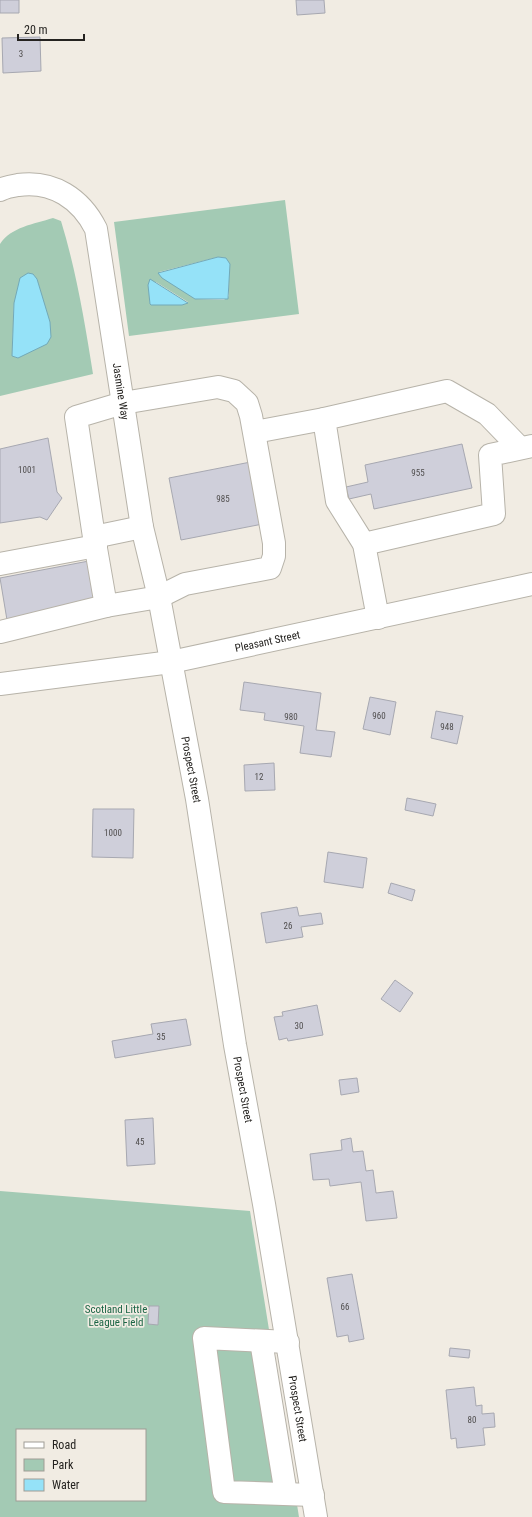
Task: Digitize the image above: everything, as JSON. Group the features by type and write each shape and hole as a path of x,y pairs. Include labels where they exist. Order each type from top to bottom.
{"street":[{"name":"Jasmine Way","path":"2,185 26,184 46,186 64,193 89,215 96,229 142,527 159,597 171,662"},
{"path":"0,632 106,606 159,597 185,584 270,568 274,556 274,543 255,432 247,403 234,391 218,387 123,403 76,417 106,606"},
{"path":"255,432 324,419 447,390 487,414 526,447"},
{"path":"324,419 337,501 364,544 378,618"},
{"path":"364,544 494,514 490,455 526,447"},
{"path":"0,564 95,542 142,527"},
{"name":"Pleasant Street","path":"0,684 171,662 532,584"},
{"name":"Prospect Street","path":"171,662 197,799 235,1045 288,1342 316,1517"},
{"path":"288,1342 204,1338 224,1492 313,1495"},
{"path":"261,1341 286,1494"}],"green space":[{"path":"285,200 299,314 129,336 114,222","holes":["223,257 229,280 229,296 224,300 195,299 159,272","149,282 156,282 188,302 182,305 151,305"]},
{"path":"53,218 61,221 76,277 93,374 0,396 0,244 5,238 17,230 31,224","holes":["37,279 44,305 18,358 12,356 14,303"]},
{"name":"Scotland Little League Field","path":"0,1191 250,1211 299,1517 0,1517"}],"water":[{"path":"218,257 226,258 230,264 228,299 195,299 162,278 158,273"},
{"path":"28,273 33,274 37,279 50,322 51,337 47,344 18,358 12,356 14,303 20,278"},
{"path":"150,279 188,303 182,305 151,305 148,285"}],"building":[{"path":"0,0 19,0 19,13 0,13"},
{"path":"296,0 324,0 325,13 297,15"},
{"path":"40,37 41,71 3,73 2,38"},
{"path":"48,438 57,492 62,498 47,520 40,517 0,523 0,449"},
{"path":"462,444 472,488 374,509 371,494 349,499 346,487 368,482 365,465"},
{"path":"266,459 278,521 181,540 169,478"},
{"path":"94,560 102,601 7,620 0,578"},
{"path":"244,682 321,693 316,730 335,732 331,757 300,753 304,726 264,720 265,713 240,710"},
{"path":"370,697 396,702 390,735 363,729"},
{"path":"436,711 463,716 457,744 431,738"},
{"path":"274,763 275,790 245,791 244,765"},
{"path":"407,798 436,804 433,816 405,810"},
{"path":"93,809 134,809 133,858 92,857"},
{"path":"328,852 367,858 363,888 324,882"},
{"path":"391,883 415,890 412,901 388,893"},
{"path":"297,907 299,916 321,913 323,924 301,927 303,937 266,943 261,913"},
{"path":"395,980 413,993 400,1012 381,999"},
{"path":"317,1005 323,1035 288,1041 287,1038 279,1040 274,1017 283,1016 282,1012"},
{"path":"186,1019 191,1045 115,1058 112,1041 153,1034 151,1024"},
{"path":"357,1078 359,1092 341,1095 339,1080"},
{"path":"153,1118 155,1164 127,1166 125,1120"},
{"path":"351,1138 353,1152 363,1151 366,1171 373,1170 376,1193 393,1191 397,1218 366,1221 361,1182 330,1186 329,1179 313,1180 310,1154 342,1150 341,1140"},
{"path":"352,1274 364,1339 349,1342 348,1335 337,1337 327,1278"},
{"path":"149,1306 159,1306 158,1325 148,1324"},
{"path":"450,1348 470,1350 469,1358 449,1356"},
{"path":"474,1387 476,1406 482,1405 482,1414 494,1413 495,1427 483,1428 485,1445 457,1448 456,1438 451,1439 446,1390"}]}
